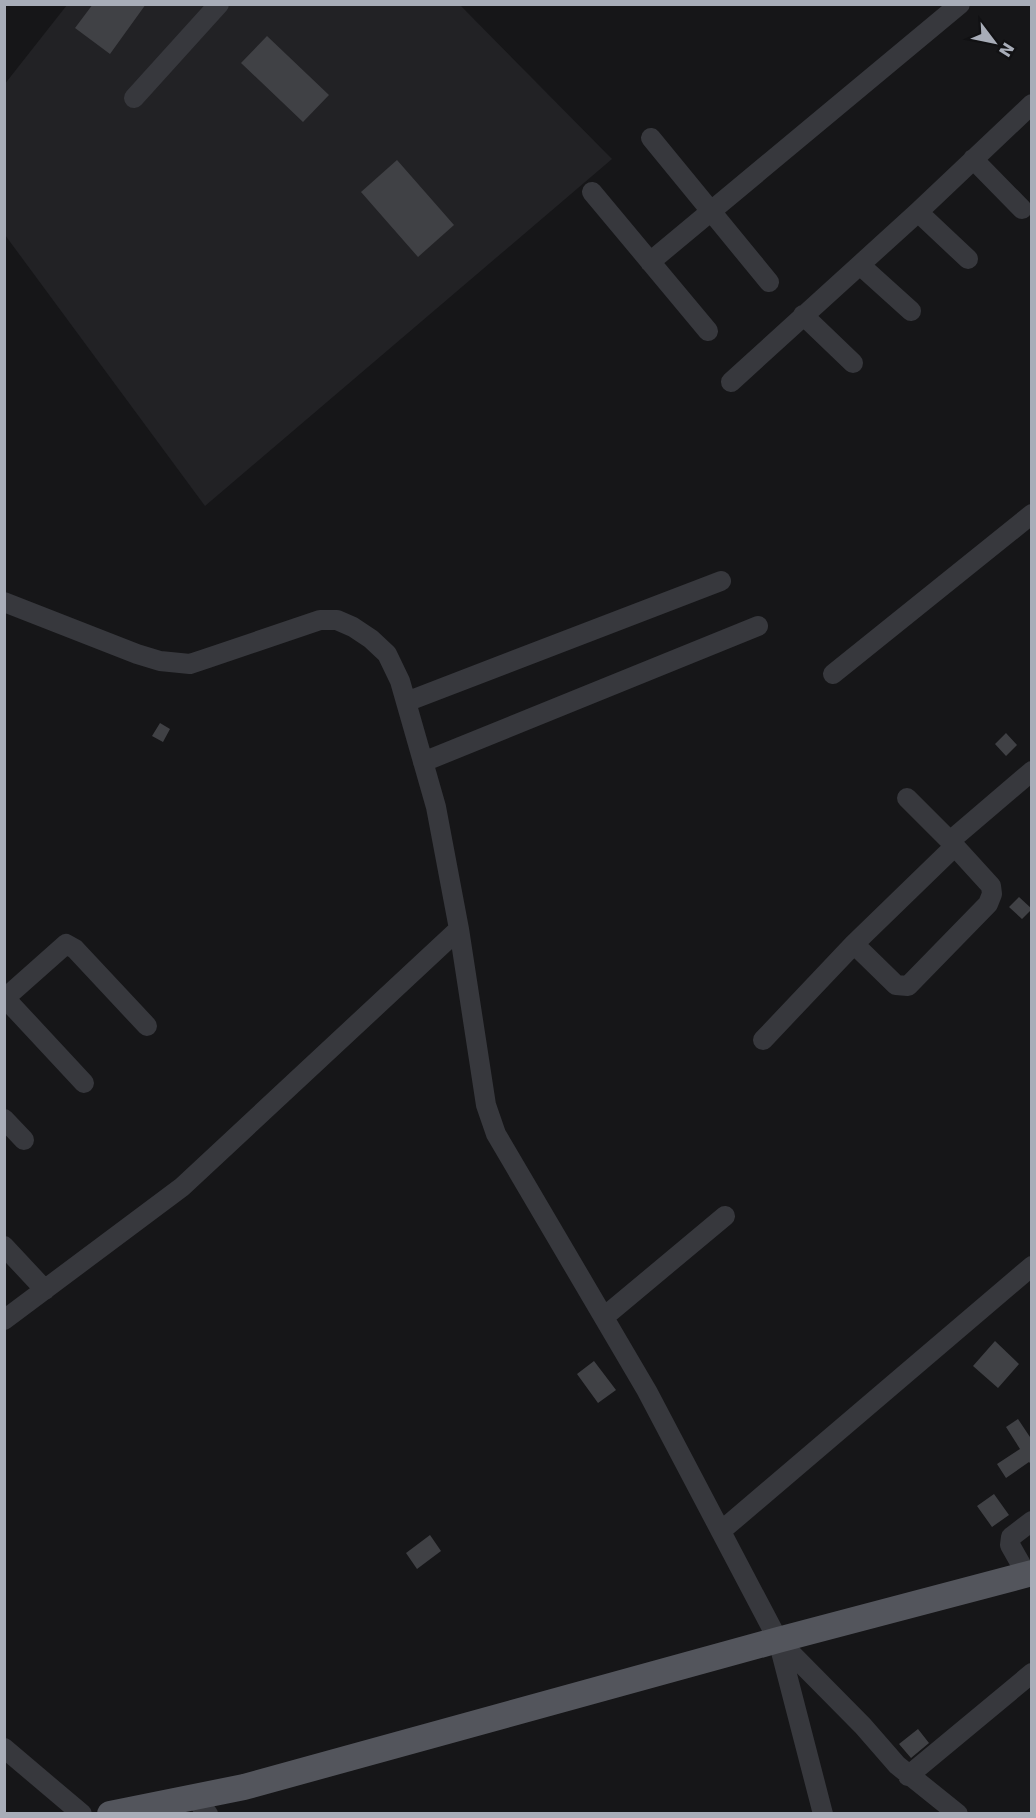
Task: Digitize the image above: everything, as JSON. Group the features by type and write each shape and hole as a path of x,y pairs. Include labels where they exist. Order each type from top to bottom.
{"main road":[{"path":"110,1814 201,1805 244,1787 778,1640 1029,1574"}],"street":[{"path":"134,98 219,4"},
{"path":"650,262 960,4"},
{"path":"731,382 1031,106"},
{"path":"651,138 769,282"},
{"path":"973,159 1022,209"},
{"path":"592,192 708,331"},
{"path":"918,212 968,259"},
{"path":"860,265 910,311"},
{"path":"803,315 853,363"},
{"path":"832,674 1032,514"},
{"path":"406,702 721,581"},
{"path":"4,602 160,661 190,664 320,620 337,620 371,639 387,654 400,681 436,807 459,929 490,1121 653,1401 778,1640 823,1814"},
{"path":"423,762 758,627"},
{"path":"763,1040 952,844 1032,771"},
{"path":"854,944 896,985 908,986 988,904 992,894 991,886 907,798"},
{"path":"4,1320 182,1187 459,929"},
{"path":"84,1083 5,998 66,944 75,949 147,1026"},
{"path":"4,1119 24,1140"},
{"path":"604,1317 724,1216"},
{"path":"4,1246 45,1290"},
{"path":"721,1532 1032,1266"},
{"path":"1029,1574 1010,1545 1011,1537 1032,1521"},
{"path":"778,1640 863,1726 908,1776 958,1814"},
{"path":"908,1776 1032,1672"},
{"path":"4,1748 82,1814"}],"shaded area":[{"path":"67,5 460,5 612,159 205,506 5,235 4,85"}],"building":[{"path":"93,4 146,4 110,54 75,28"},
{"path":"267,36 329,95 303,122 241,63"},
{"path":"397,160 454,225 418,257 361,192"},
{"path":"160,723 170,729 163,742 152,736"},
{"path":"1006,733 1017,745 1006,756 995,744"},
{"path":"1019,897 1032,909 1022,919 1009,907"},
{"path":"995,1341 1019,1364 998,1388 973,1366"},
{"path":"594,1361 616,1390 598,1403 577,1374"},
{"path":"1018,1419 1032,1440 1032,1465 1029,1462 1006,1478 997,1464 1020,1449 1006,1427"},
{"path":"994,1494 1009,1515 992,1527 977,1506"},
{"path":"430,1535 441,1551 417,1569 406,1553"},
{"path":"918,1729 929,1743 911,1758 899,1744"}]}
